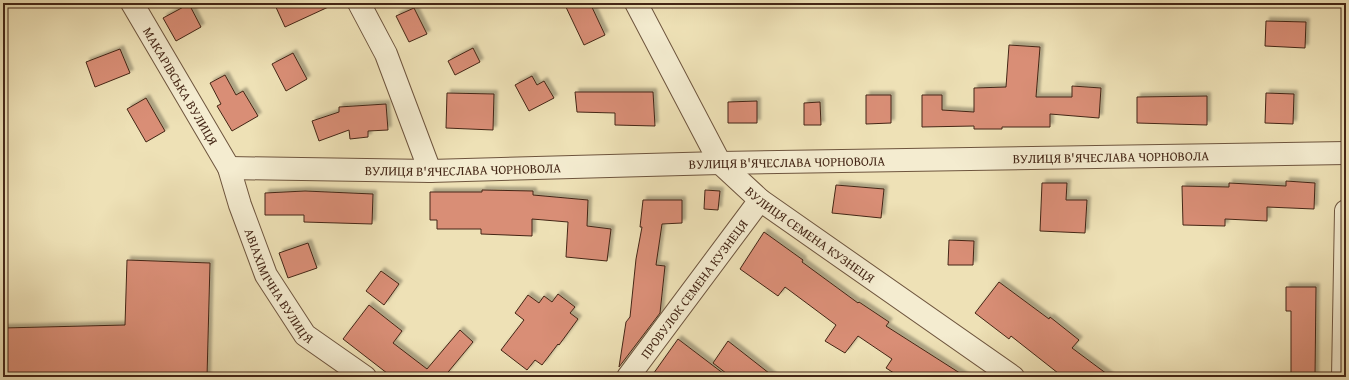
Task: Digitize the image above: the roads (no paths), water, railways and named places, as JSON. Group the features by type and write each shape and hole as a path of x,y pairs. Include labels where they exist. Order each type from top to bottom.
{"street":[{"name":"МАКАРІВСЬКА ВУЛИЦЯ","path":"132,3 228,168"},
{"path":"359,3 386,54 430,171"},
{"name":"ВУЛИЦЯ СЕМЕНА КУЗНЕЦЯ","path":"636,3 720,163 760,200 1013,377"},
{"name":"ВУЛИЦЯ В'ЯЧЕСЛАВА ЧОРНОВОЛА","path":"228,168 430,171 720,163 1346,153"},
{"name":"АВІАХІМІЧНА ВУЛИЦЯ","path":"228,168 266,275 305,335 364,377"},
{"name":"ПРОВУЛОК СЕМЕНА КУЗНЕЦЯ","path":"628,377 760,200"},
{"path":"1344,377 1346,211"}]}
